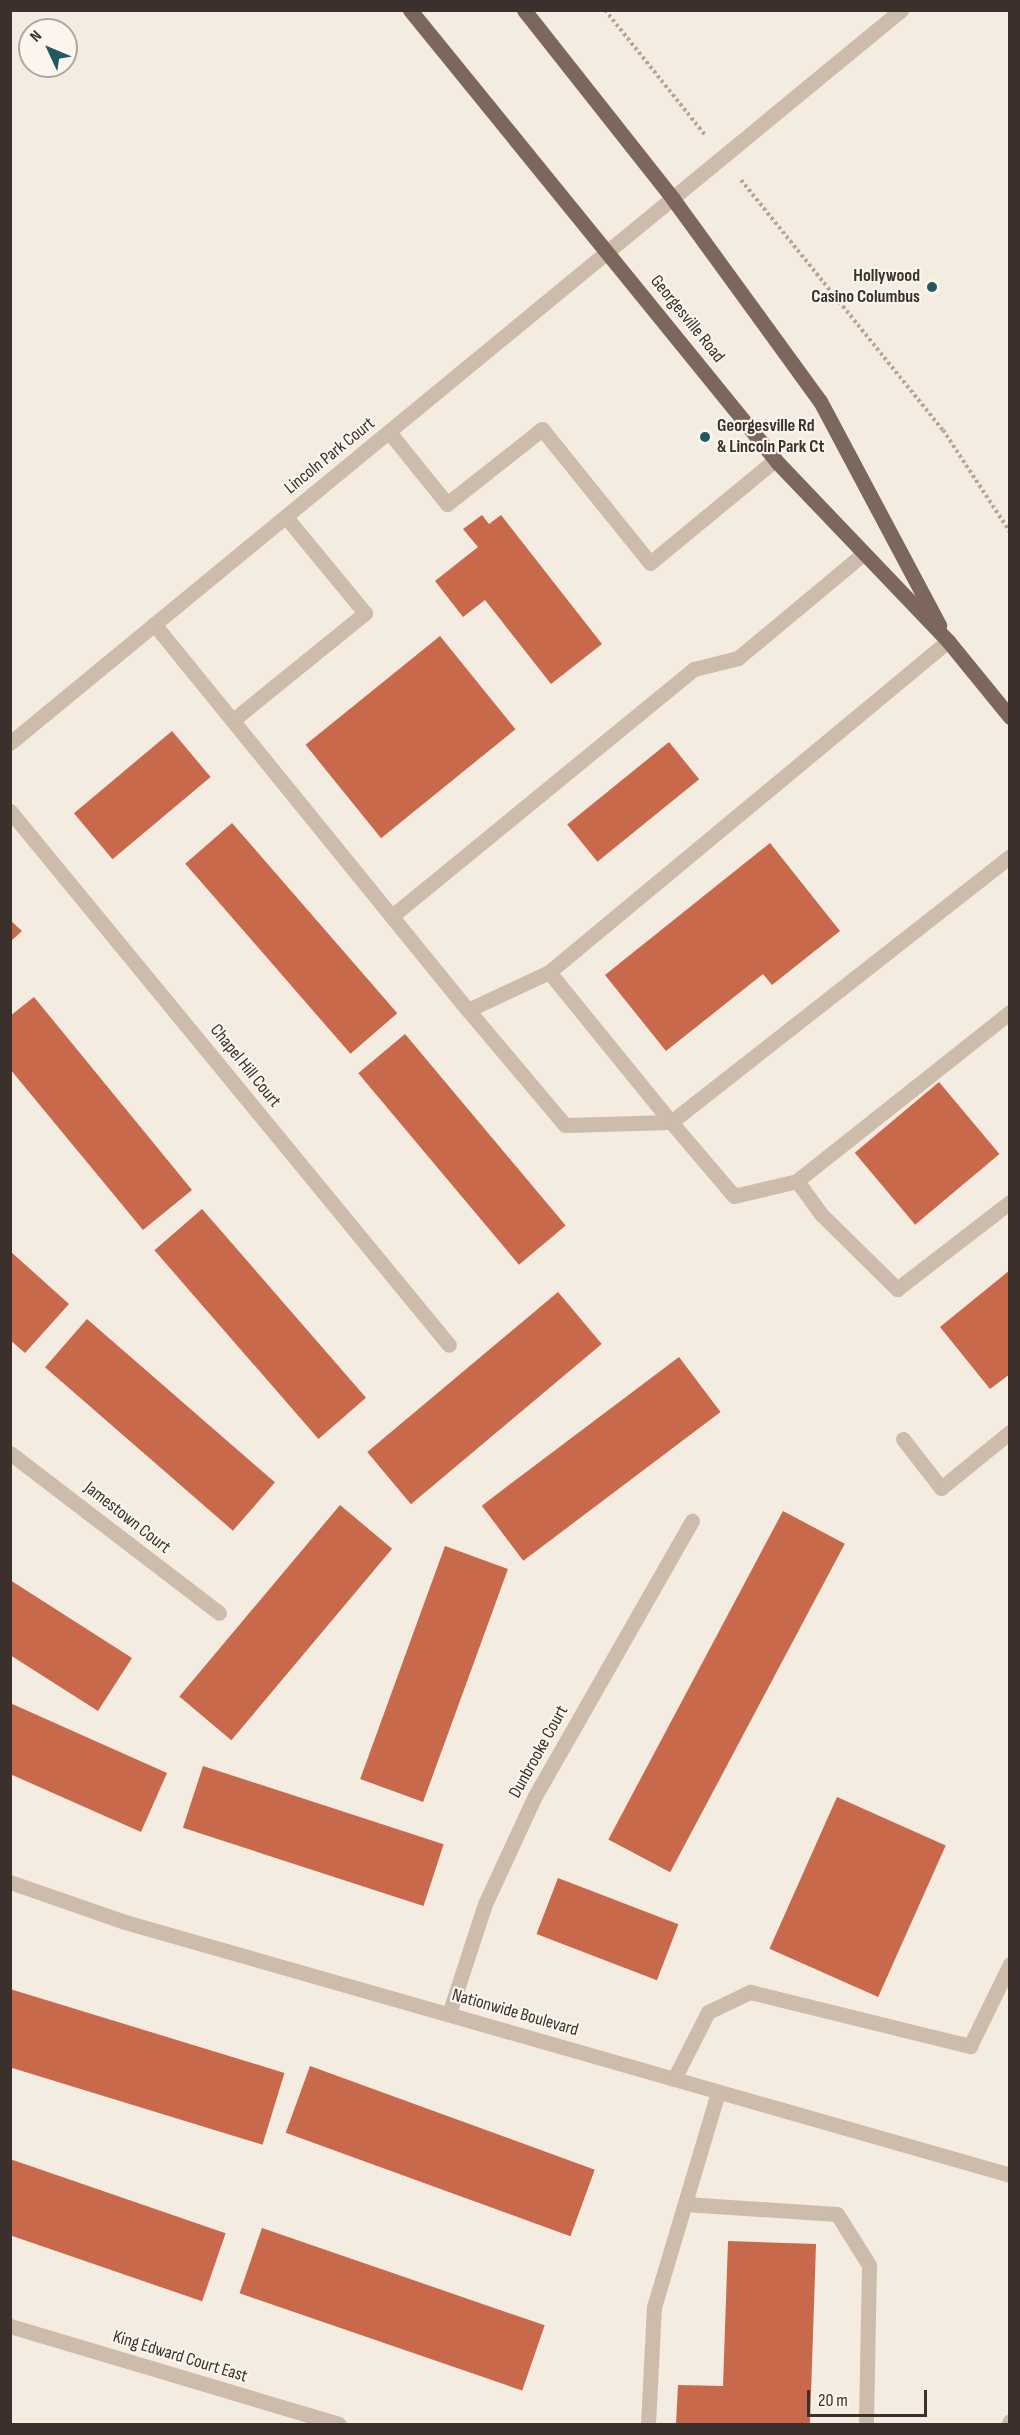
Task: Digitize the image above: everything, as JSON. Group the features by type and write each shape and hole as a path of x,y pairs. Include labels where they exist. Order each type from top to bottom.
{"main road":[{"name":"Georgesville Road","path":"410,10 775,460 948,641 1010,717"},
{"name":"Georgesville Road","path":"524,10 673,199 820,401 948,641"}],"street":[{"name":"Lincoln Park Court","path":"10,743 724,159 901,10"},
{"path":"389,432 447,504 542,429 650,563 775,460"},
{"path":"233,720 365,613 286,517"},
{"path":"392,916 694,669 738,658 863,554"},
{"path":"154,624 468,1010 565,1125 672,1122 1010,856"},
{"path":"468,1010 549,972 948,641"},
{"name":"Chapel Hill Court","path":"10,811 449,1345"},
{"path":"549,972 734,1196 797,1181 1010,1012"},
{"path":"797,1181 821,1214 897,1289 1010,1202"},
{"path":"903,1439 941,1488 1010,1432"},
{"name":"Jamestown Court","path":"10,1453 219,1614"},
{"name":"Dunbrooke Court","path":"449,2014 485,1904 535,1796 692,1521"},
{"name":"Nationwide Boulevard","path":"10,1882 125,1922 1010,2175"},
{"path":"674,2079 708,2012 750,1992 970,2046 1010,1964"},
{"path":"648,2424 654,2307 718,2092"},
{"path":"685,2204 837,2214 869,2265 866,2424"},
{"name":"King Edward Court East","path":"10,2326 339,2424"}],"path":[{"path":"605,10 943,430 1010,532"}],"building":[{"path":"482,515 489,524 501,515 602,644 551,684 485,600 463,617 435,581 478,547 463,529"},
{"path":"440,636 516,729 381,838 306,745"},
{"path":"172,731 211,777 113,859 74,813"},
{"path":"669,742 699,779 597,862 567,824"},
{"path":"232,823 397,1013 351,1054 185,864"},
{"path":"770,843 840,931 772,985 763,974 666,1051 605,975"},
{"path":"10,920 22,931 10,942"},
{"path":"34,997 192,1190 143,1230 10,1069 10,1016"},
{"path":"405,1034 566,1226 519,1265 358,1073"},
{"path":"939,1082 999,1154 915,1225 855,1153"},
{"path":"202,1209 366,1398 318,1439 154,1250"},
{"path":"10,1251 69,1304 25,1353 10,1340"},
{"path":"1010,1270 1010,1374 990,1389 940,1327"},
{"path":"558,1292 602,1344 411,1504 367,1452"},
{"path":"87,1319 275,1482 233,1531 45,1367"},
{"path":"679,1357 721,1412 523,1561 482,1506"},
{"path":"340,1505 392,1549 231,1740 179,1697"},
{"path":"783,1511 845,1544 670,1872 608,1839"},
{"path":"445,1546 508,1569 423,1802 360,1779"},
{"path":"10,1580 132,1658 98,1711 10,1655"},
{"path":"10,1703 167,1773 141,1832 10,1774"},
{"path":"203,1766 444,1844 424,1906 183,1828"},
{"path":"837,1797 946,1845 878,1997 769,1949"},
{"path":"558,1878 678,1924 657,1980 536,1934"},
{"path":"10,1989 284,2073 263,2145 10,2067"},
{"path":"310,2066 595,2170 570,2236 286,2133"},
{"path":"10,2159 226,2233 202,2301 10,2235"},
{"path":"262,2228 545,2325 522,2391 240,2293"},
{"path":"728,2241 816,2244 810,2424 676,2424 678,2385 723,2386"}],"place":[{"name":"Hollywood Casino Columbus","path":"932,287"},
{"name":"Georgesville Rd & Lincoln Park Ct","path":"705,437"}]}
